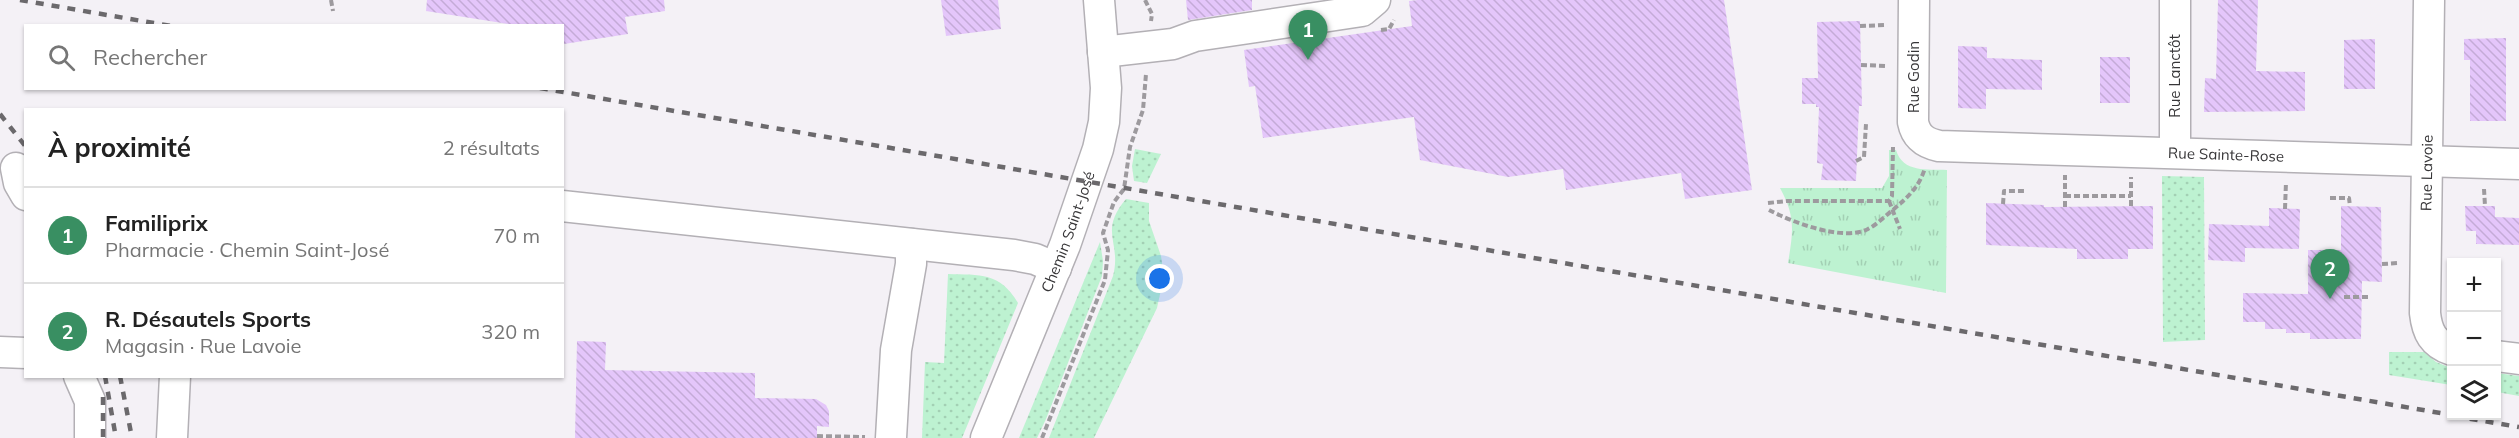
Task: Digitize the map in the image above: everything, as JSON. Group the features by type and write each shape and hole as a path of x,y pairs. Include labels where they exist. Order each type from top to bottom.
{"street":[{"path":"1103,52 1173,44 1195,36 1260,28 1305,9 1362,12 1375,0"},
{"name":"Rue Godin","path":"1914,0 1913,122 1928,157"},
{"name":"Rue Lanctôt","path":"2175,0 2175,152"},
{"name":"Rue Lavoie","path":"2429,0 2426,313 2430,335 2444,346"},
{"name":"Chemin Saint-José","path":"986,438 1084,195 1101,137 1106,88 1097,6"},
{"name":"Rue Sainte-Rose","path":"1928,157 1950,147 2519,164"},
{"path":"564,206 1027,257 1056,268"},
{"path":"891,438 896,350 911,264 911,244"},
{"path":"0,352 24,353"},
{"path":"2501,357 2519,359"},
{"path":"80,378 90,401 90,438"},
{"path":"172,438 175,378"}],"path":[{"path":"331,0 333,11"},
{"path":"1145,0 1152,14 1150,28"},
{"path":"1860,26 1895,25"},
{"path":"1861,64 1894,66"},
{"name":"Chemin Saint-José","path":"1042,438 1105,280 1108,249 1103,232 1114,202 1124,189 1130,147 1143,110 1146,75"},
{"path":"1857,161 1864,157 1866,124"},
{"path":"1889,201 1892,196 1893,145"},
{"path":"1769,210 1793,223 1848,232 1869,229 1916,189 1928,157"},
{"path":"2003,204 2004,191 2024,191"},
{"path":"2065,196 2131,196"},
{"path":"2330,198 2349,198 2350,206"},
{"path":"1768,203 1889,201"},
{"path":"1889,201 1900,229"},
{"path":"2382,264 2407,263"},
{"path":"2344,297 2371,297"},
{"path":"817,436 838,437"}],"green space":[{"path":"1135,149 1161,154 1147,183 1134,181 1132,166"},
{"path":"1889,150 1896,150 1904,163 1910,166 1947,170 1946,293 1788,263 1792,225 1789,208 1780,188 1882,188 1889,176"},
{"path":"2162,176 2204,177 2205,340 2163,342"},
{"path":"1126,199 1149,203 1149,221 1161,256 1164,276 1157,308 1094,438 1049,438 1113,276 1115,254 1112,237 1113,220"},
{"path":"1100,242 1103,261 1102,276 1046,419 1037,438 1019,438"},
{"path":"948,274 979,275 996,280 1011,293 1018,303 962,438 922,438 925,362 944,363"},
{"path":"2389,352 2424,352 2436,362 2447,366 2447,384 2389,375"},
{"path":"2501,374 2519,376 2519,396 2501,393"}],"building":[{"path":"427,0 664,0 665,11 625,17 628,34 564,44 564,24 508,24 426,11"},
{"path":"941,0 998,0 1001,29 946,36"},
{"path":"1186,0 1252,0 1252,10 1188,20"},
{"path":"1724,0 1752,190 1685,199 1681,173 1566,190 1563,169 1508,177 1420,160 1414,117 1263,138 1255,86 1249,87 1244,50 1412,26 1409,1"},
{"path":"2218,0 2258,0 2256,71 2305,72 2305,111 2204,112 2205,78 2216,79"},
{"path":"1860,21 1862,106 1859,106 1856,181 1821,180 1823,164 1817,163 1819,107 1816,107 1816,104 1802,104 1802,78 1818,78 1817,22"},
{"path":"2506,38 2506,121 2470,121 2470,60 2464,60 2464,39"},
{"path":"2375,39 2375,89 2344,89 2344,40"},
{"path":"1958,46 1987,47 1987,58 2042,60 2042,90 1986,89 1986,109 1958,108"},
{"path":"2100,57 2130,57 2130,103 2100,103"},
{"path":"1986,203 2044,205 2044,207 2153,206 2153,249 2128,249 2128,259 2077,259 2077,249 1986,245"},
{"path":"2341,206 2381,207 2382,282 2362,281 2361,339 2310,339 2310,333 2286,333 2286,329 2265,329 2265,322 2243,322 2243,293 2308,294 2308,250 2341,250"},
{"path":"2465,206 2495,206 2495,217 2519,218 2519,245 2476,244 2476,231 2466,231"},
{"path":"2269,208 2300,209 2299,249 2245,248 2245,262 2208,260 2209,224 2269,226"},
{"path":"577,341 606,342 605,370 755,373 755,398 816,399 826,405 829,411 829,427 817,426 817,438 575,438"}],"railway":[{"path":"20,0 159,24"},
{"path":"552,90 2447,414"},
{"path":"0,114 24,144"},
{"path":"105,378 116,438"},
{"path":"120,378 132,438"},
{"path":"103,397 103,438"},
{"path":"2478,420 2519,427"}],"place":[{"name":"Familiprix","path":"1308,60"},
{"name":"R. Désautels Sports","path":"2330,299"}]}
